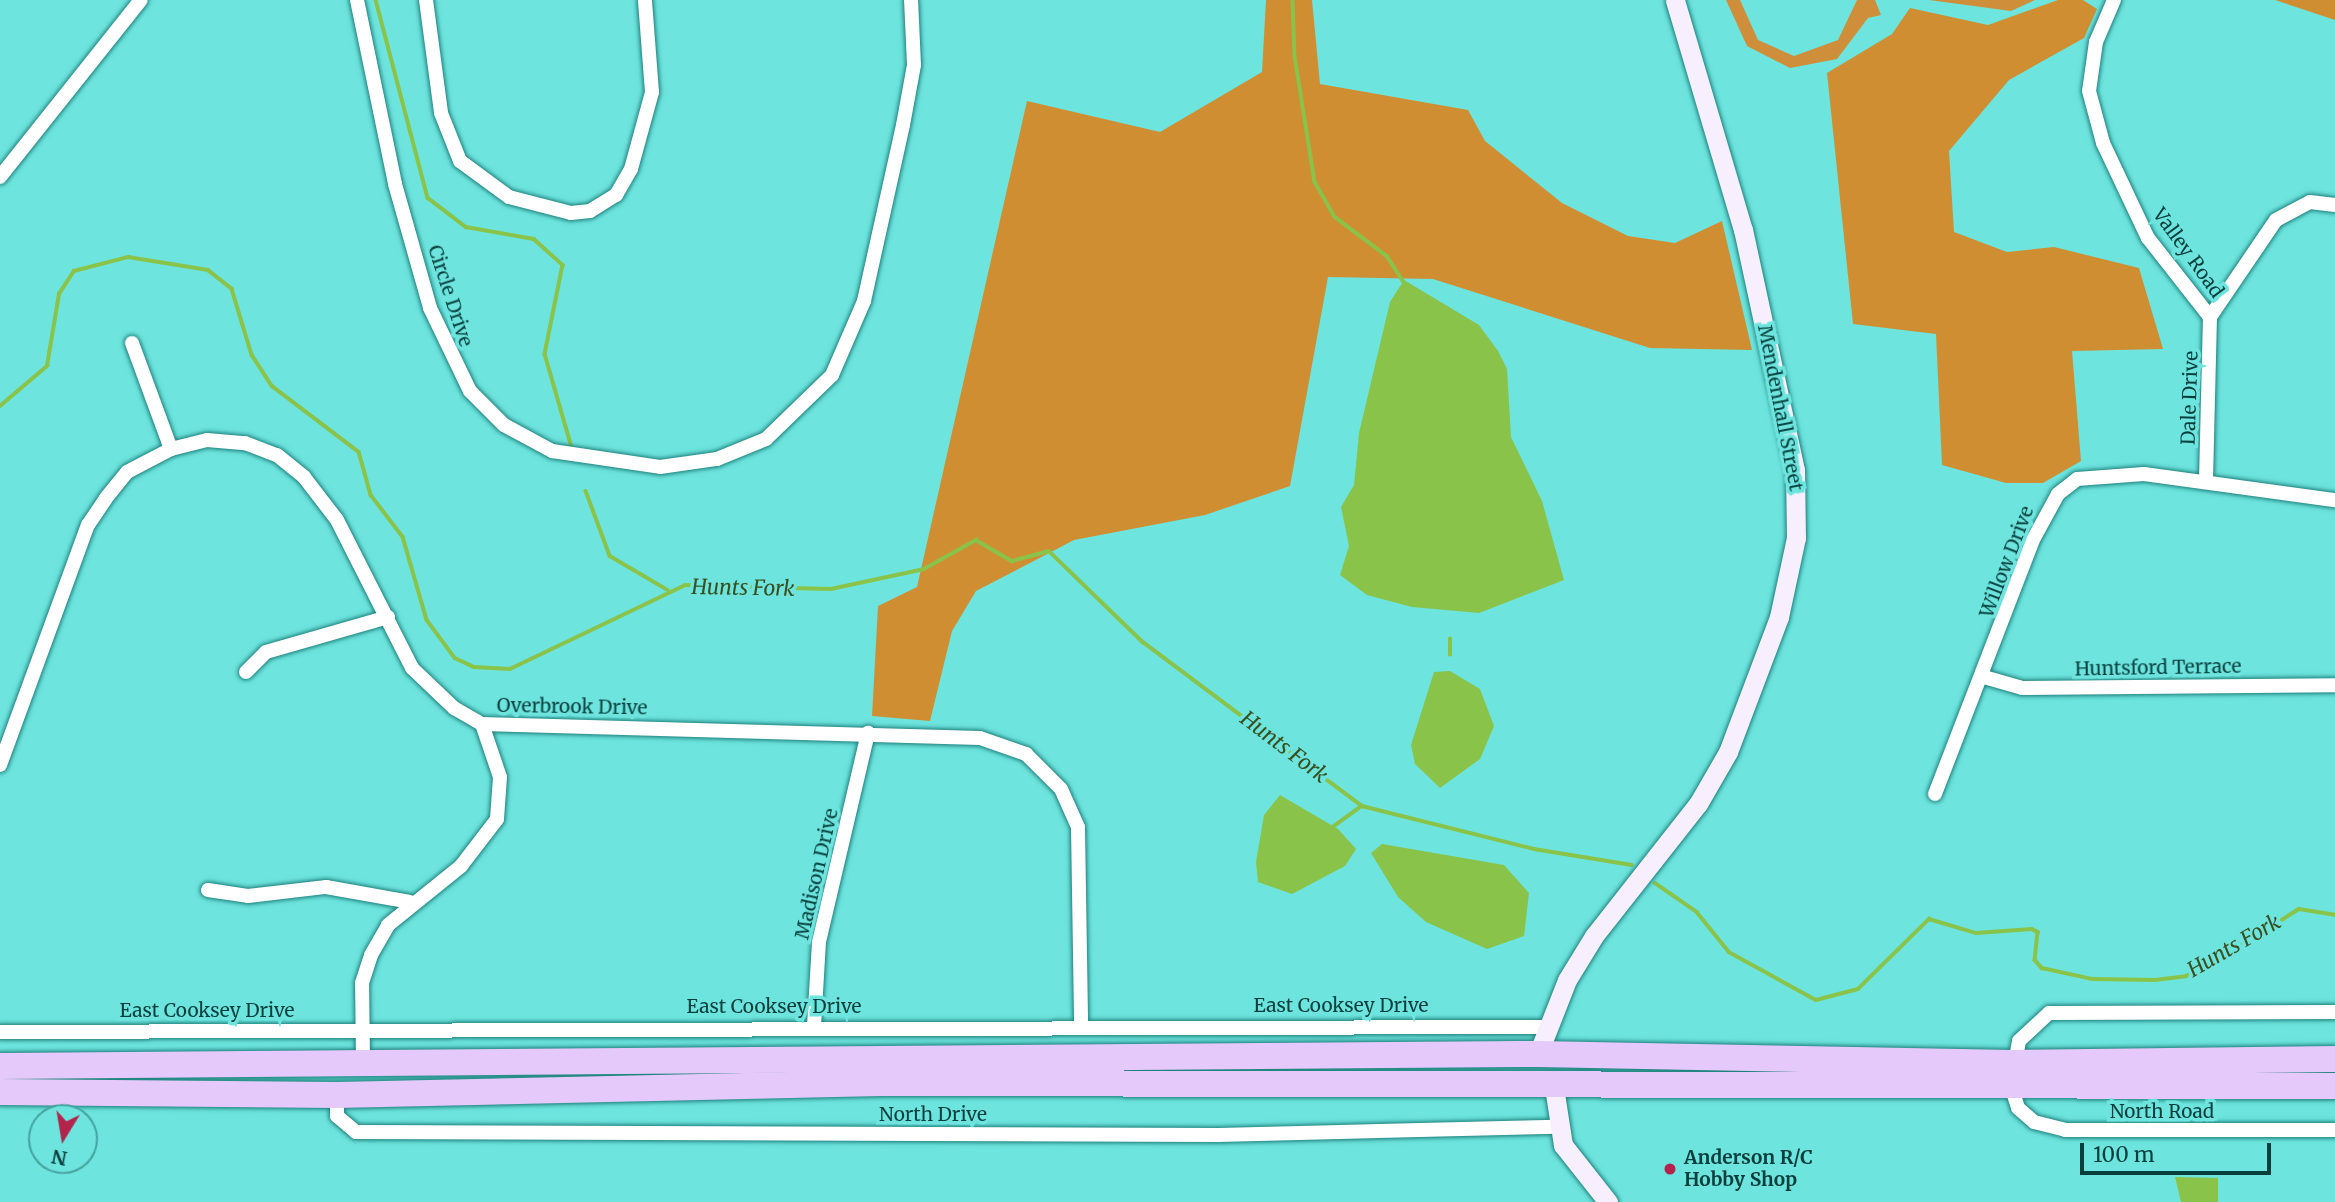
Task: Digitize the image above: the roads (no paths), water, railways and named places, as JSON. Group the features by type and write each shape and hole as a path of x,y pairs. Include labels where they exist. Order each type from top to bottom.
{"highway":[{"path":"0,1066 363,1060 1538,1054 1683,1057 2012,1074 2335,1086"},
{"path":"1444,1083 1530,1068 1538,1054"},
{"path":"1554,1087 1562,1076 1607,1075 1683,1057"},
{"path":"0,1092 337,1095 881,1083 1444,1083 1554,1087 2012,1074 2335,1059"}],"street":[{"path":"0,177 141,0"},
{"name":"Circle Drive","path":"358,0 395,184 430,308 470,391 505,425 552,451 660,467 717,459 765,439 832,375 864,301 901,136 914,65 911,0"},
{"path":"426,0 441,113 460,161 509,197 570,213 590,211 616,195 631,169 652,92 645,0"},
{"name":"Mendenhall Street","path":"1538,1054 1548,1027 1594,936 1698,804 1728,752 1779,617 1796,538 1795,470 1743,230 1675,0"},
{"name":"Valley Road","path":"2114,0 2096,43 2089,91 2103,143 2148,238 2210,317 2276,220 2310,202 2335,205"},
{"name":"Dale Drive","path":"2206,480 2210,317"},
{"path":"132,343 171,449"},
{"name":"Overbrook Drive","path":"0,765 89,525 127,472 171,449 207,440 245,443 276,456 304,477 337,520 412,667 454,708 482,724 868,733 1005,743 1061,789 1081,847 1081,1024"},
{"name":"Willow Drive","path":"1935,794 1984,677 2034,538 2058,494 2100,472 2206,480 2335,500"},
{"path":"246,672 266,652 388,617"},
{"name":"Huntsford Terrace","path":"1984,677 2022,688 2335,685"},
{"path":"363,1060 362,982 371,955 410,902 461,866 497,819 500,777 482,724"},
{"name":"Madison Drive","path":"814,1026 819,942 868,733"},
{"path":"208,890 248,896 326,887 410,902"},
{"path":"2012,1074 2032,1023 2049,1013 2335,1012"},
{"name":"East Cooksey Drive","path":"0,1032 1081,1024 1548,1027"},
{"name":"North Road","path":"2012,1074 2018,1108 2034,1122 2065,1130 2335,1130"},
{"path":"1554,1087 1556,1127 1574,1164 1608,1202"},
{"name":"North Drive","path":"337,1095 337,1116 356,1132 1218,1135 1556,1127"}],"waterway":[{"path":"376,0 428,198 466,227 534,239 563,265 545,354 571,444"},
{"path":"1293,0 1295,56 1315,182 1335,217 1387,256 1405,284"},
{"name":"Hunts Fork","path":"0,406 47,366 59,294 74,271 128,257 208,270 232,289 252,355 272,386 359,452 371,495 403,537 427,620 455,658 474,667 510,669 685,585 831,589 924,569 976,540 1012,561 1049,551 1143,642 1362,806 1534,849 1632,865"},
{"path":"586,491 610,556 668,590"},
{"path":"1450,639 1450,655"},
{"path":"1330,829 1362,806"},
{"name":"Hunts Fork","path":"1655,883 1697,912 1729,952 1816,1000 1858,989 1929,919 1976,933 2032,929 2038,932 2035,960 2042,968 2093,979 2155,980 2186,976 2222,958 2299,909 2335,915"}],"place":[{"name":"Anderson R/C Hobby Shop","path":"1670,1169"}]}
